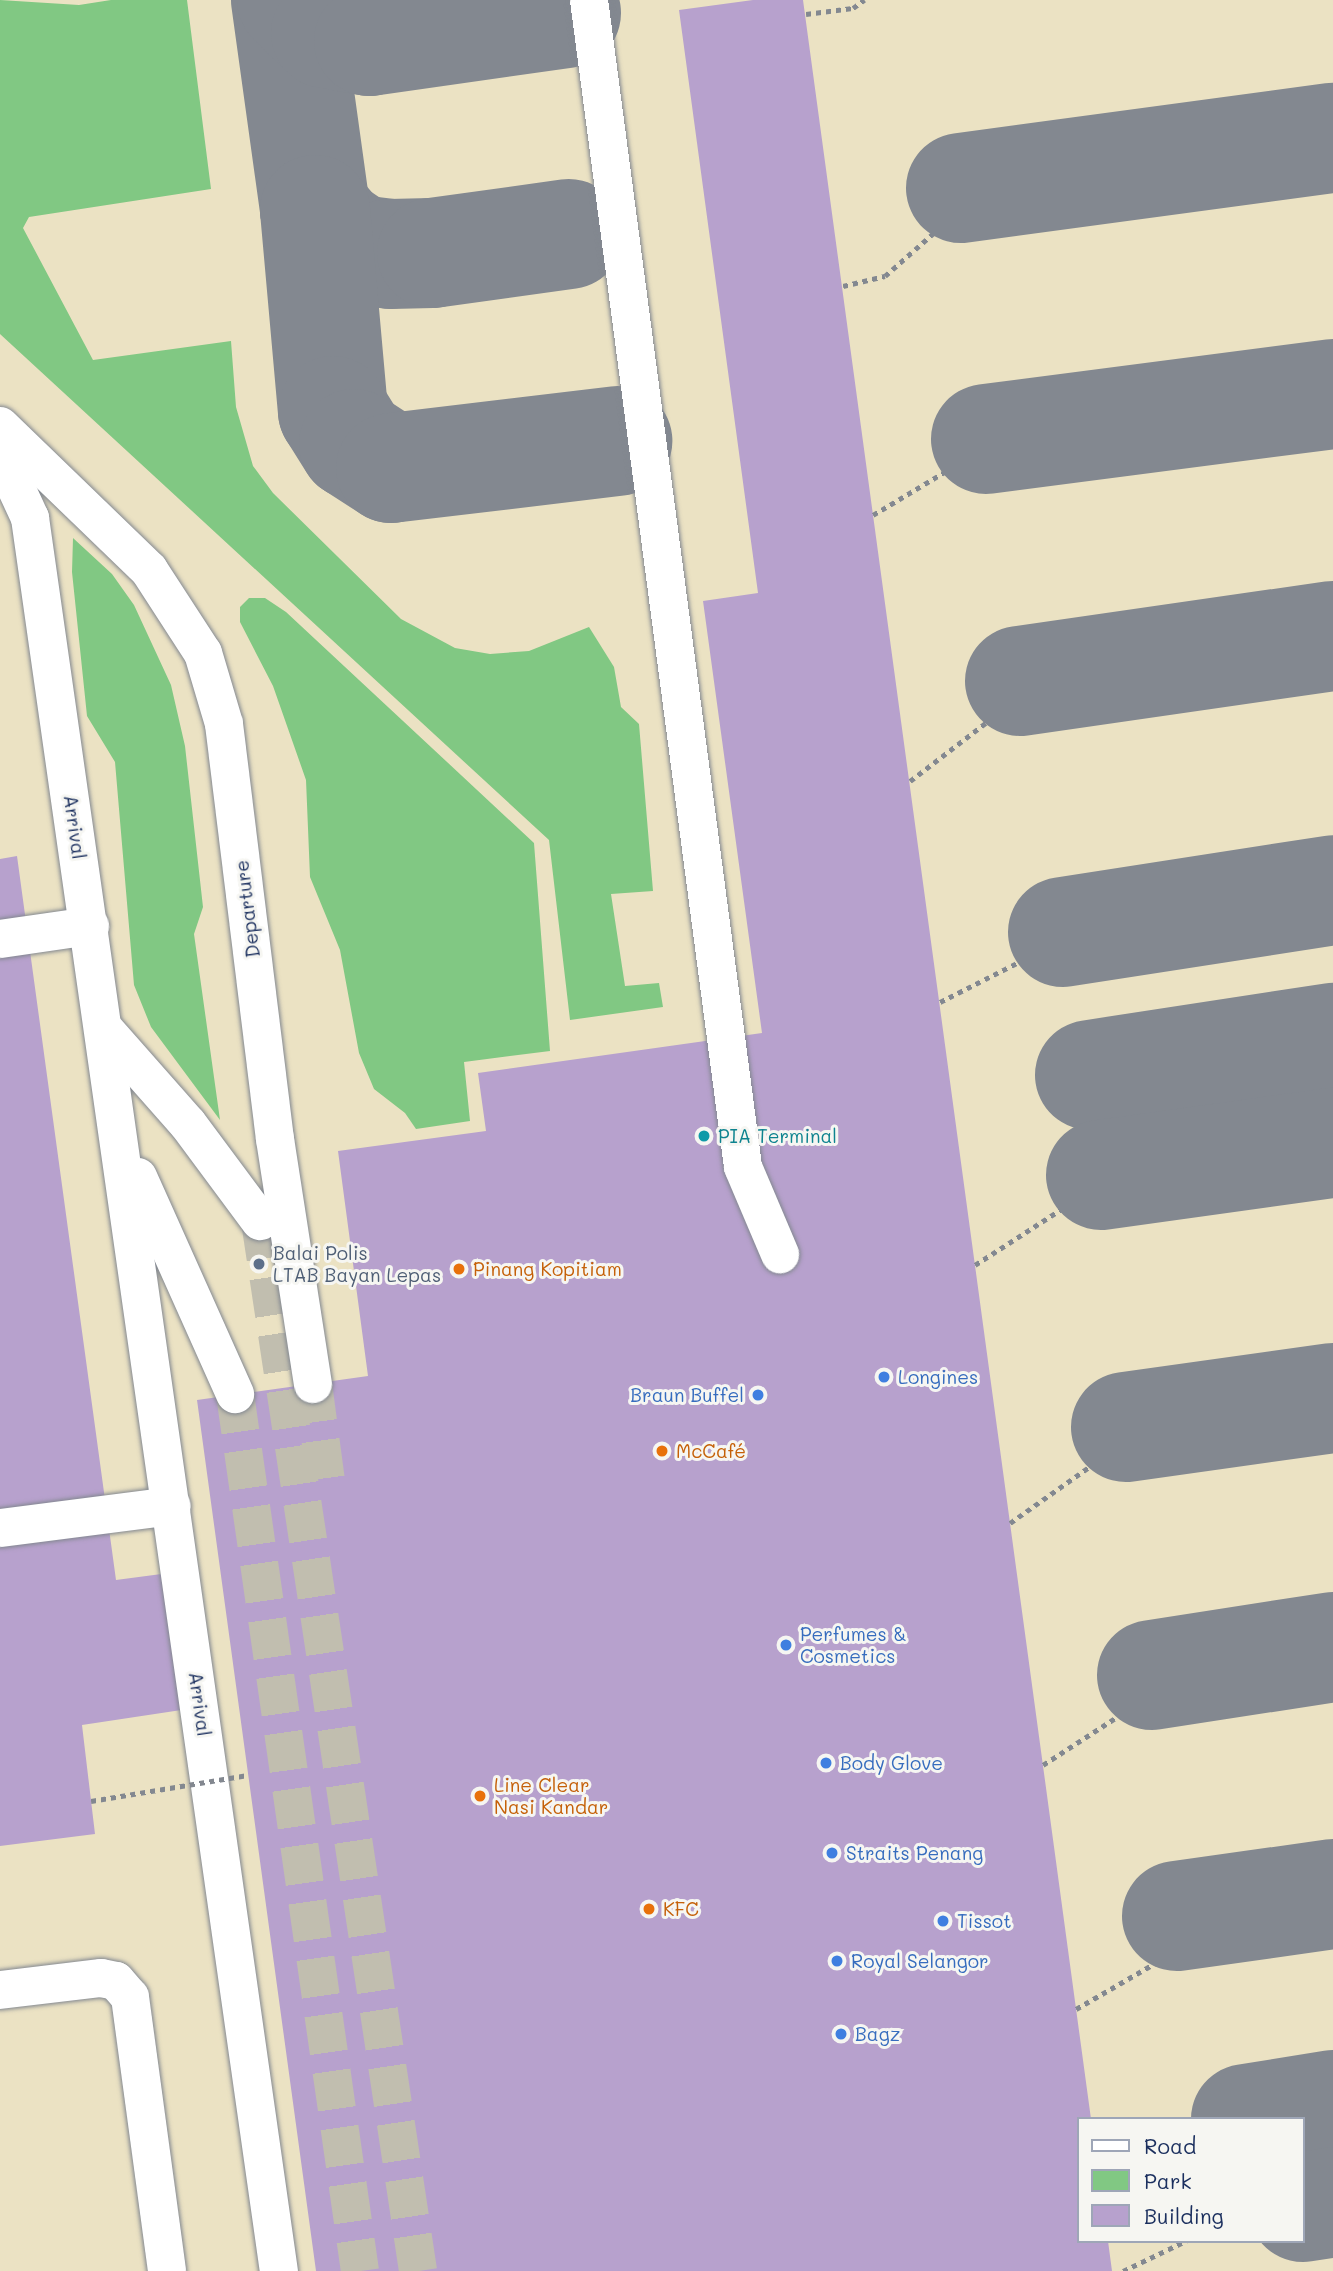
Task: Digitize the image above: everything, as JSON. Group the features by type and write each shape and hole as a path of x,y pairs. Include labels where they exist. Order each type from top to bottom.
{"street":[{"path":"589,0 743,1167 780,1254"},
{"name":"Departure","path":"0,426 65,485 149,570 203,653 224,724 275,1139 313,1384"},
{"name":"Arrival","path":"0,453 30,518 105,1030 279,2271"},
{"path":"0,939 90,926"},
{"path":"105,1030 188,1124 260,1221"},
{"name":"Arrival","path":"120,1137 235,1394"},
{"path":"0,1528 172,1506"},
{"path":"0,1990 101,1978 116,1981 130,1997 166,2271"}],"path":[{"path":"806,14 853,8 864,0"},
{"path":"842,286 885,276 989,184"},
{"path":"873,516 1001,438"},
{"path":"910,781 1044,678"},
{"path":"940,1002 1084,929"},
{"path":"975,1265 1117,1173"},
{"path":"1010,1523 1150,1424"},
{"path":"1043,1765 1191,1669"},
{"path":"91,1801 248,1774"},
{"path":"1076,2009 1189,1943 1192,1914"},
{"path":"1123,2271 1182,2243"}],"green space":[{"path":"0,0 79,5 111,0 187,0 211,189 29,217 23,228 93,360 231,341 236,407 253,466 273,493 401,619 455,648 490,654 529,651 589,627 614,667 621,707 639,724 653,891 611,894 625,986 659,983 663,1007 570,1020 549,840 0,334"},
{"path":"73,538 112,574 134,605 171,685 185,746 203,907 194,934 220,1120 151,1027 134,985 115,762 87,716 72,572"},
{"path":"249,598 265,598 286,612 534,843 550,1051 464,1062 470,1121 416,1129 405,1113 374,1089 359,1053 340,950 310,877 306,780 273,686 240,622 240,607"}],"building":[{"name":"PIA Terminal","path":"753,0 803,0 1091,2117 1078,2117 1078,2243 1108,2243 1112,2271 316,2271 197,1400 368,1376 338,1151 486,1131 478,1073 762,1033 703,601 758,593 679,10"},
{"path":"17,856 116,1580 169,1573 188,1709 82,1725 95,1834 0,1846 0,859"}],"taxiway":[{"path":"286,0 315,210 334,233 359,250 390,254 432,253 569,234"},
{"path":"292,0 326,33 369,41 566,13"},
{"path":"961,188 1333,138"},
{"path":"315,210 333,411 354,444 391,468 617,441"},
{"path":"986,439 1333,394"},
{"path":"1020,681 1333,636"},
{"path":"1063,932 1333,890"},
{"path":"1090,1075 1333,1038"},
{"path":"1101,1175 1333,1143"},
{"path":"1126,1427 1333,1398"},
{"path":"1152,1675 1333,1647"},
{"path":"1177,1916 1333,1894"},
{"path":"1258,2117 1333,2105"},
{"path":"1305,2207 1333,2202"}],"tunnel":[{"path":"260,1221 418,2271"},
{"path":"313,1384 327,1489"},
{"path":"235,1394 360,2271"}],"place":[{"name":"PIA Terminal","path":"704,1136"},
{"name":"Balai Polis LTAB Bayan Lepas","path":"259,1264"},
{"name":"Pinang Kopitiam","path":"459,1269"},
{"name":"Longines","path":"884,1377"},
{"name":"Braun Buffel","path":"758,1395"},
{"name":"McCafé","path":"662,1451"},
{"name":"Perfumes & Cosmetics","path":"786,1645"},
{"name":"Body Glove","path":"826,1763"},
{"name":"Line Clear Nasi Kandar","path":"480,1796"},
{"name":"Straits Penang","path":"832,1853"},
{"name":"KFC","path":"649,1909"},
{"name":"Tissot","path":"943,1921"},
{"name":"Royal Selangor","path":"837,1961"},
{"name":"Bagz","path":"841,2034"}]}
